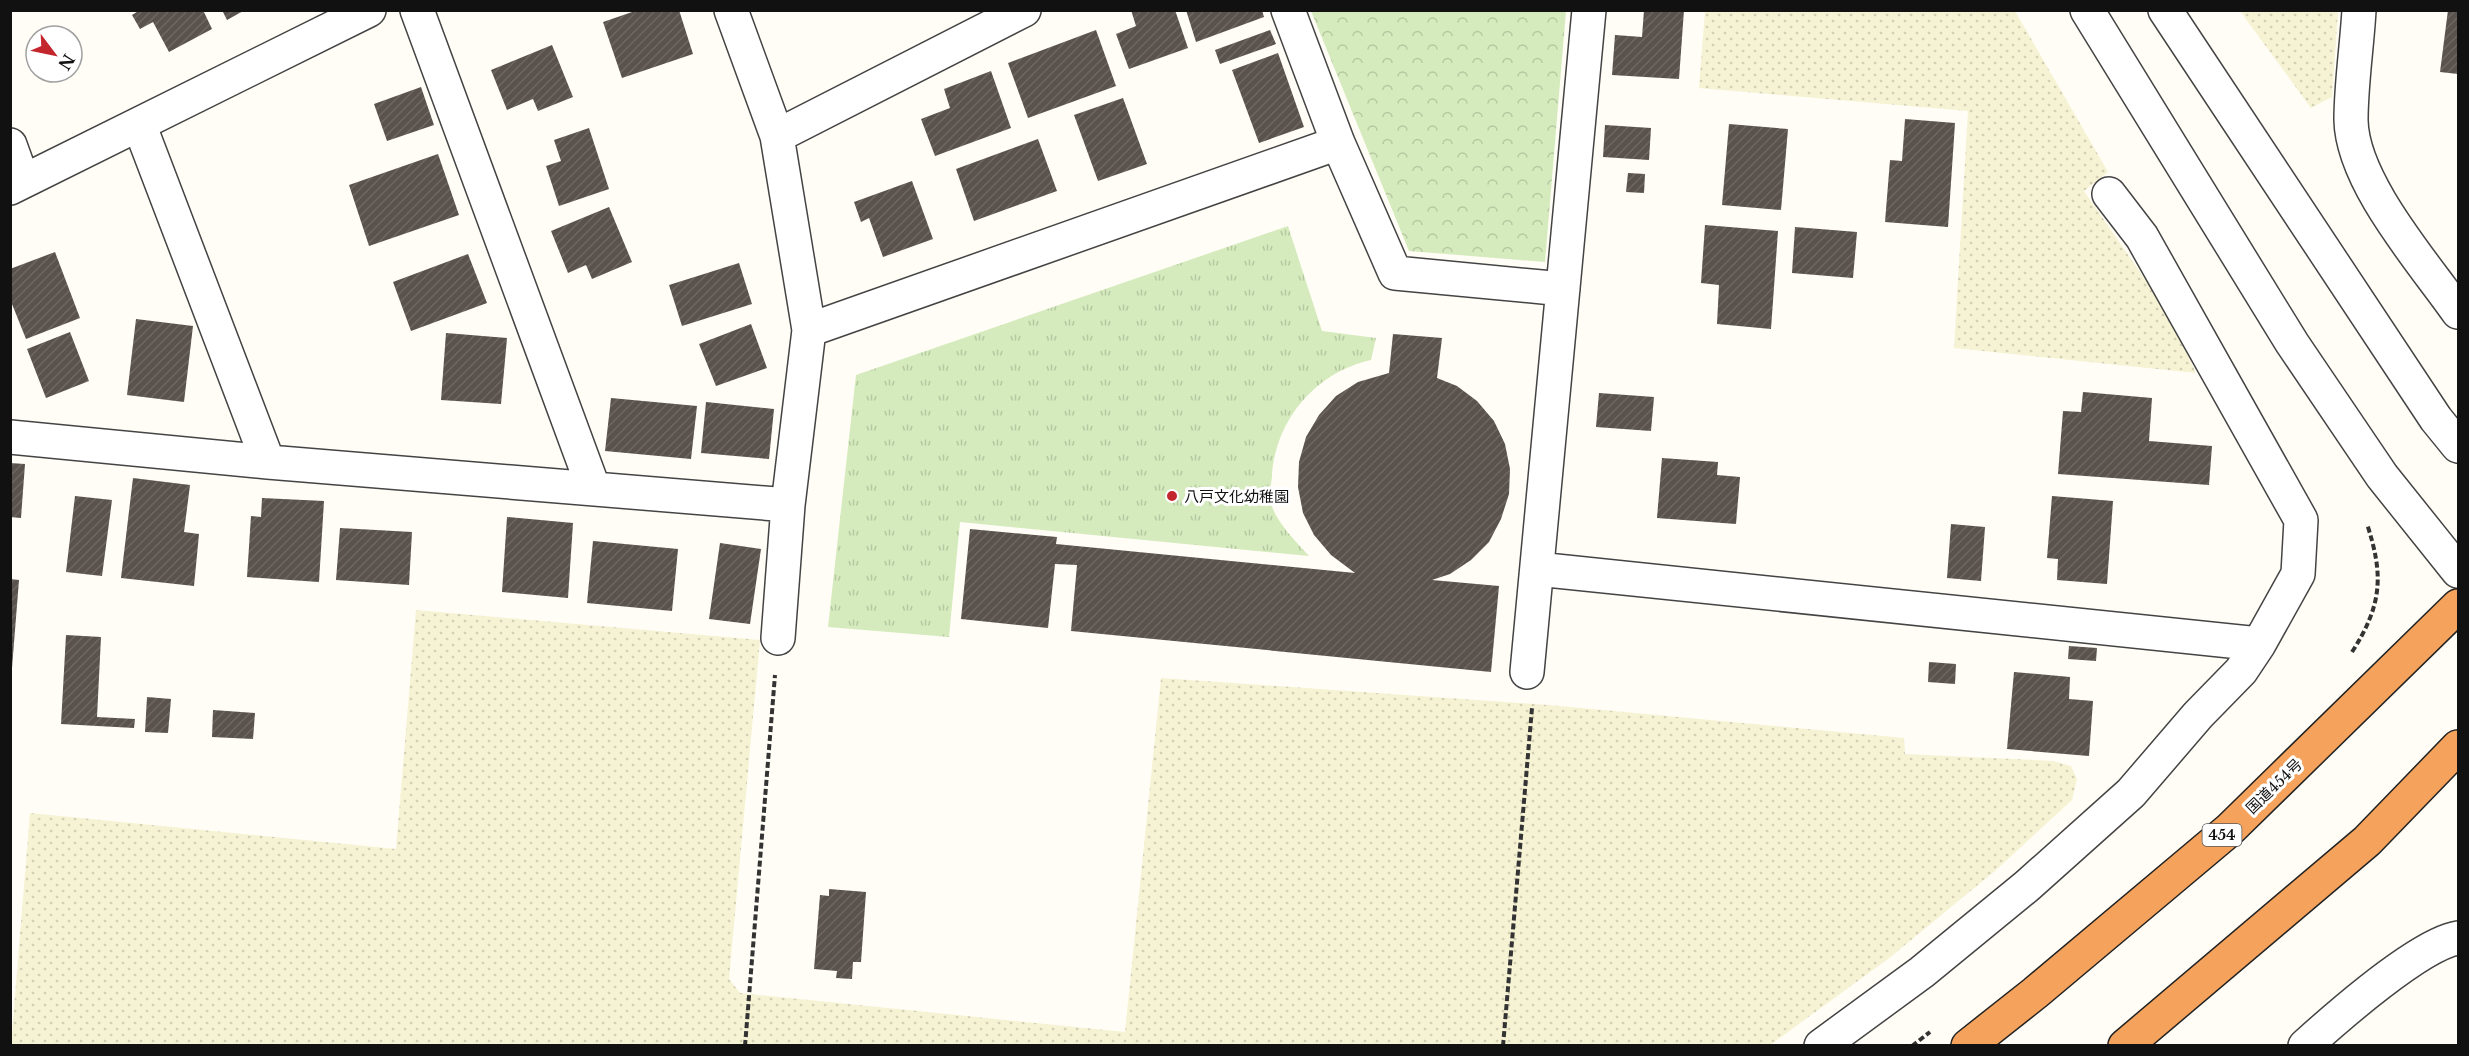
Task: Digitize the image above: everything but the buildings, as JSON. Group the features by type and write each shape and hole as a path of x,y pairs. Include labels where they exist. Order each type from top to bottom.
{"highway":[{"name":"国道454号","path":"1968,1046 2035,993 2229,830 2458,606"},
{"path":"2126,1046 2367,842 2458,747"}],"street":[{"path":"10,145 17,184 369,10"},
{"path":"417,10 593,487"},
{"path":"731,10 777,136 809,330 788,505 778,638"},
{"path":"777,136 1024,10"},
{"path":"1288,10 1338,143 1395,273 1563,289"},
{"path":"1527,672 1589,10"},
{"path":"2087,10 2292,343 2382,476 2458,571"},
{"path":"2165,10 2436,419 2458,446"},
{"path":"2359,10 2351,121 2358,161 2381,203 2458,312"},
{"path":"139,124 268,462"},
{"path":"809,330 1338,143"},
{"path":"1821,1046 1922,972 2026,886 2131,793 2241,671 2259,644 2298,574 2301,520 2142,237 2109,194"},
{"path":"10,437 268,462 593,487 788,505"},
{"path":"1537,569 2259,644"},
{"path":"2305,1046 2350,1006 2421,955 2458,938"}],"path":[{"path":"2349,656 2365,632 2379,590 2377,555 2364,513"},
{"path":"745,1046 778,638"},
{"path":"1503,1046 1532,708 1527,672"},
{"path":"1912,1046 1931,1032"}],"shaded area":[{"path":"1705,11 2015,11 2108,172 2084,191 2166,310 2196,373 1954,348 1968,111 1699,88"},
{"path":"2240,11 2338,11 2332,97 2311,108"},
{"path":"416,610 760,640 729,979 740,993 1125,1032 1161,678 1549,705 1904,738 1905,754 2053,761 2071,766 2077,779 2072,800 1996,870 1888,959 1770,1045 11,1045 30,813 396,849"}],"green space":[{"path":"1311,11 1566,11 1545,262 1409,251"},
{"path":"1288,226 1322,331 1376,338 1371,360 1351,366 1316,387 1290,418 1281,436 1275,456 1270,500 1276,516 1309,556 960,522 949,637 828,627 856,375"}],"place":[{"name":"八戸文化幼稚園","path":"1172,496"}]}
